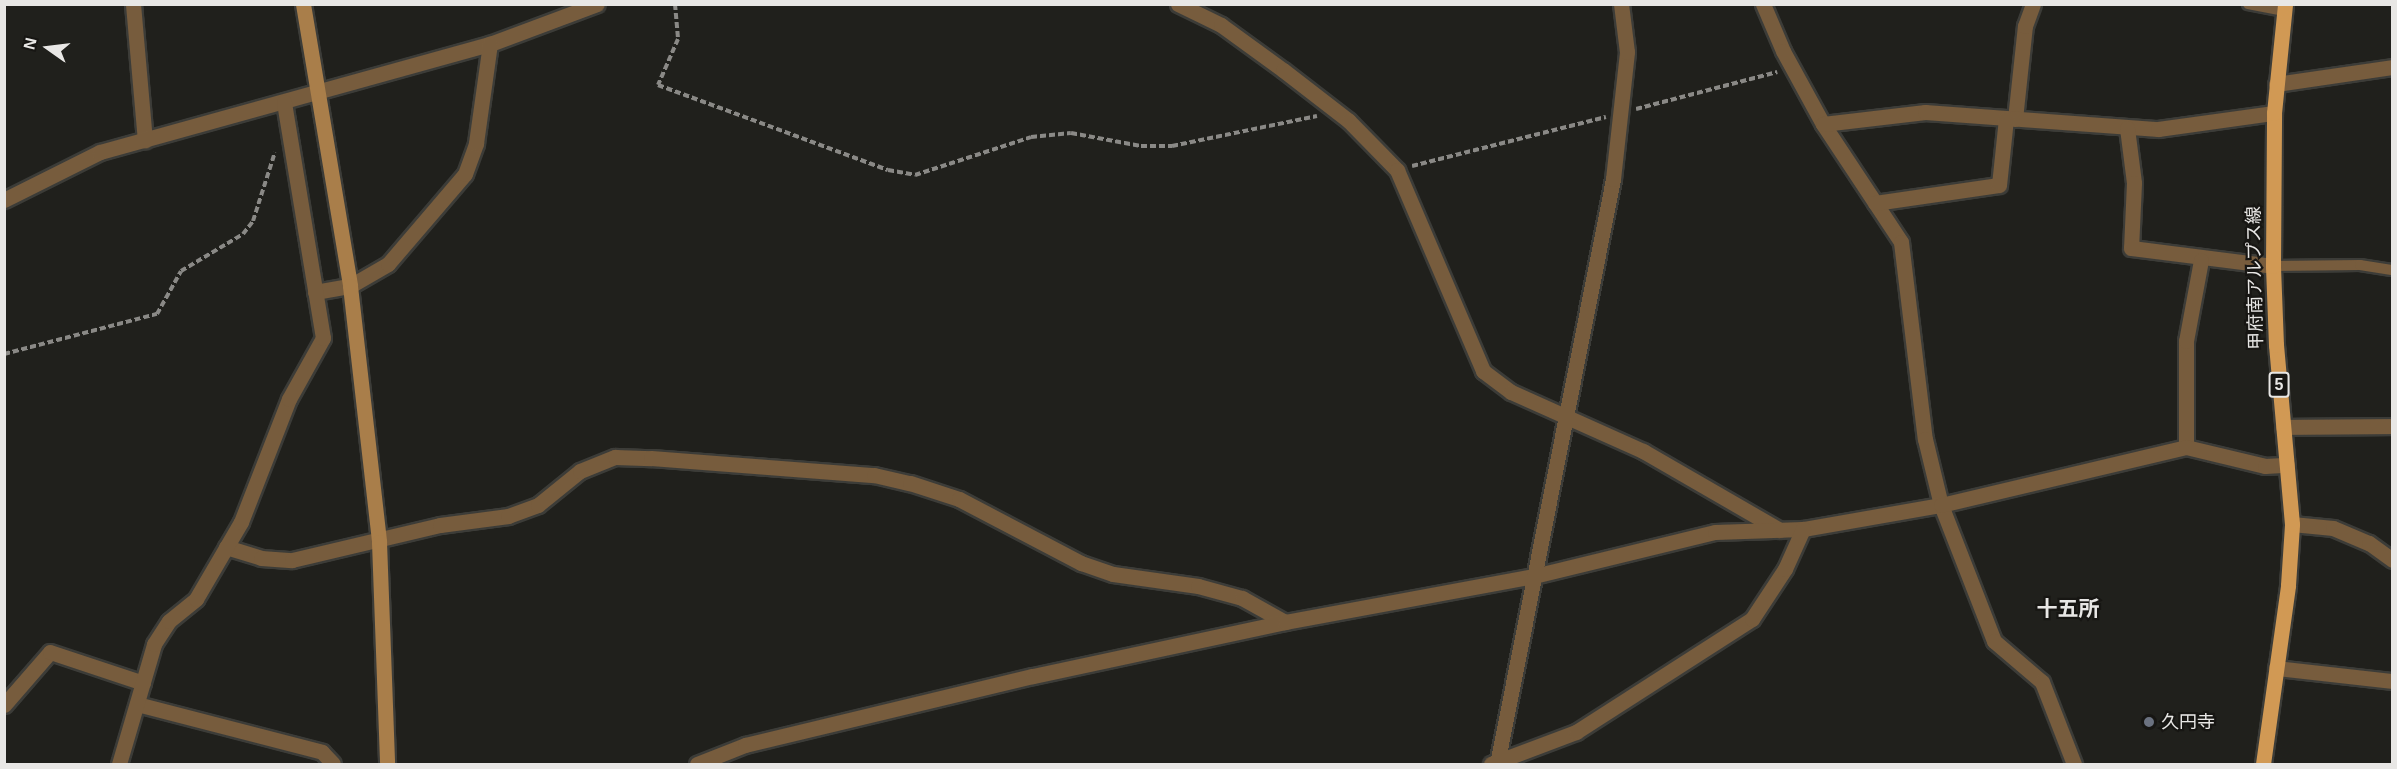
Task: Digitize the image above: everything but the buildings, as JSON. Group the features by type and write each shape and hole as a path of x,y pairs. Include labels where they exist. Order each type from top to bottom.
{"main road":[{"name":"甲府南アルプス線","path":"2263,765 2292,524 2283,428 2273,266 2274,113 2285,8"}],"street":[{"path":"133,4 145,140"},
{"path":"303,4 350,286 379,542 387,765"},
{"path":"4,200 100,152 490,44 597,4"},
{"path":"1178,4 1221,26 1339,113 1397,170 1483,371 1511,392 1642,451 1780,530"},
{"path":"1495,764 1613,179 1627,52 1621,4"},
{"path":"1763,4 1823,124 1901,242 1925,439 1941,505 1994,641 2042,682 2074,765"},
{"path":"1875,203 1999,185 2025,26 2033,4"},
{"path":"315,292 350,286 388,264 465,174 476,143 490,44"},
{"path":"2276,84 2392,67"},
{"path":"119,765 154,644 169,621 196,599 241,522 289,399 323,339 284,102"},
{"path":"1823,124 1925,112 2127,129 2158,129 2274,113"},
{"path":"2127,129 2134,183 2131,248 2201,260 2273,266"},
{"path":"2186,447 2186,340 2201,260"},
{"path":"2283,428 2392,426"},
{"path":"697,765 768,740 1033,675 1285,622 1534,576 1715,532 1803,529 1941,505 2186,447 2265,466 2287,465"},
{"path":"226,547 261,558 292,561 379,542 440,525 507,516 538,505 580,471 615,457 874,475 959,499 1081,563 1113,574 1176,582 1231,595 1285,622"},
{"path":"2292,524 2333,528 2369,543 2392,560"},
{"path":"1495,764 1576,732 1752,619 1785,569 1803,529"},
{"path":"4,705 50,652 143,683"},
{"path":"2276,668 2392,681"},
{"path":"137,704 322,752 333,765"}],"lane":[{"path":"2248,4 2285,8"},
{"path":"2273,266 2360,265 2392,270"}],"path":[{"path":"675,4 678,39 658,85 888,170 915,175 1031,137 1071,132 1141,146 1172,146 1288,119 1339,113"},
{"path":"1397,170 1793,68"},
{"path":"4,354 157,314 181,271 243,234 253,221 276,146"}],"place":[{"name":"久円寺","path":"2149,722"}],"district":[{"name":"十五所","path":"2068,609"}]}
